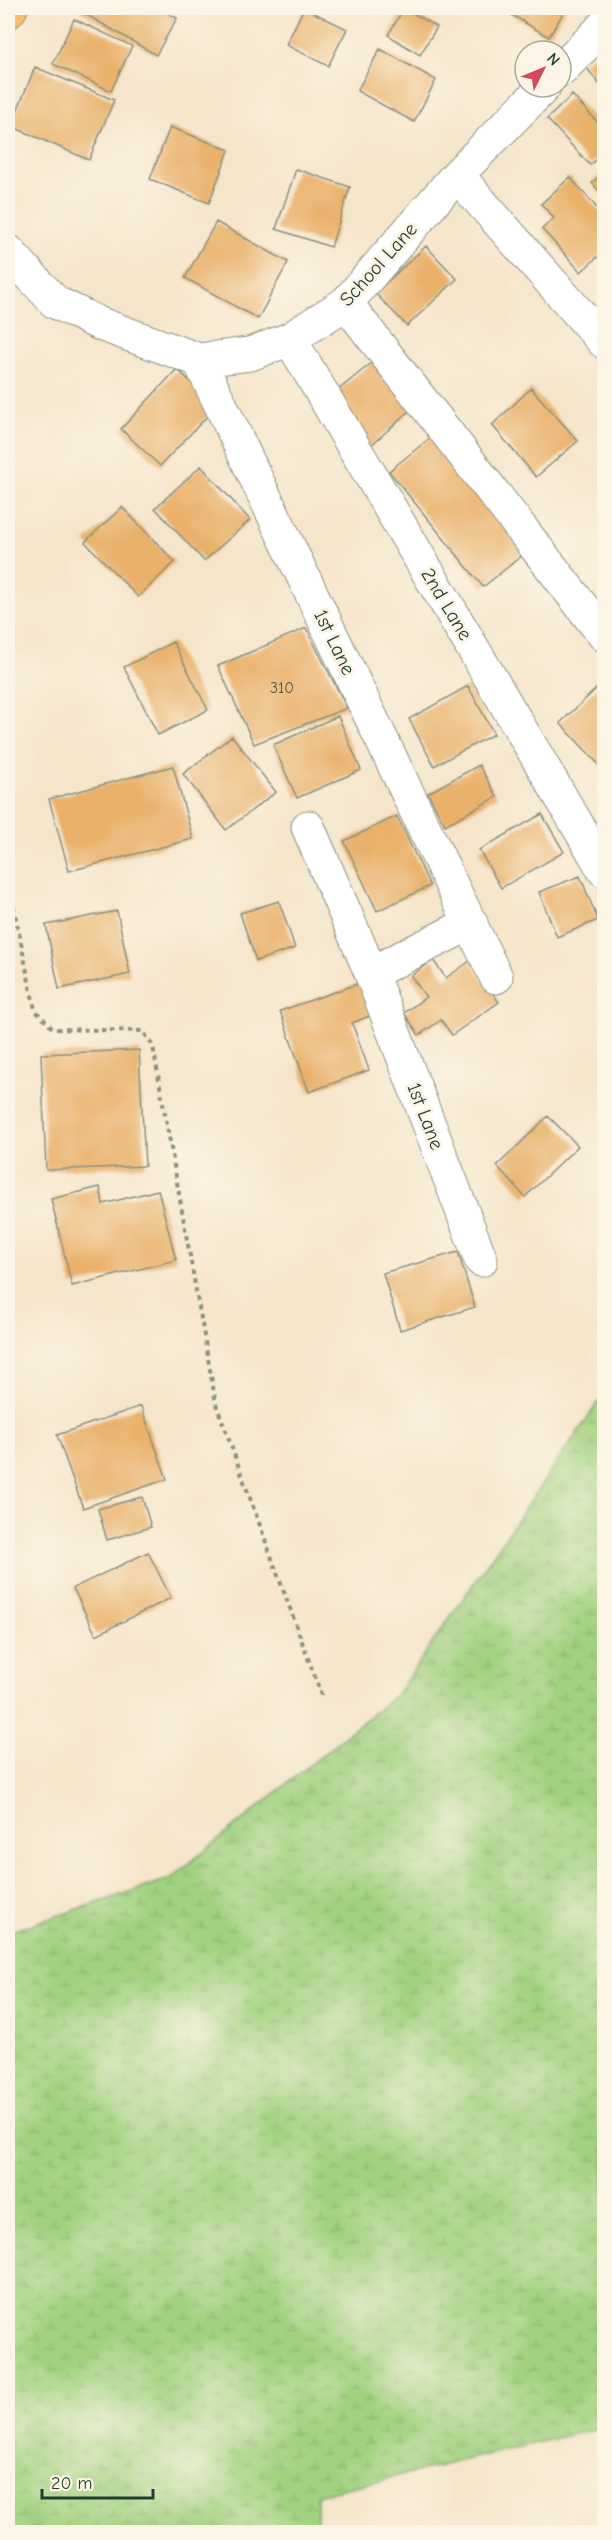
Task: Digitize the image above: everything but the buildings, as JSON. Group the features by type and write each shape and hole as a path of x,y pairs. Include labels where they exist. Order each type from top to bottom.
{"main road":[{"path":"8,12 11,8"}],"street":[{"path":"573,58 604,26"},
{"name":"School Lane","path":"8,251 55,302 100,324 199,360 250,354 291,339 346,303 457,175 532,99"},
{"path":"457,175 604,342"},
{"path":"346,303 604,635"},
{"name":"2nd Lane","path":"291,339 604,870"},
{"name":"1st Lane","path":"199,360 496,977"},
{"name":"1st Lane","path":"308,827 371,972 481,1260"},
{"path":"371,972 471,923"}],"path":[{"path":"8,880 35,1010 53,1029 143,1031 153,1046 216,1404 322,1697"}],"green space":[{"path":"604,1394 604,2427 317,2495 317,2532 8,2532 8,1932 170,1879 398,1693"}]}
